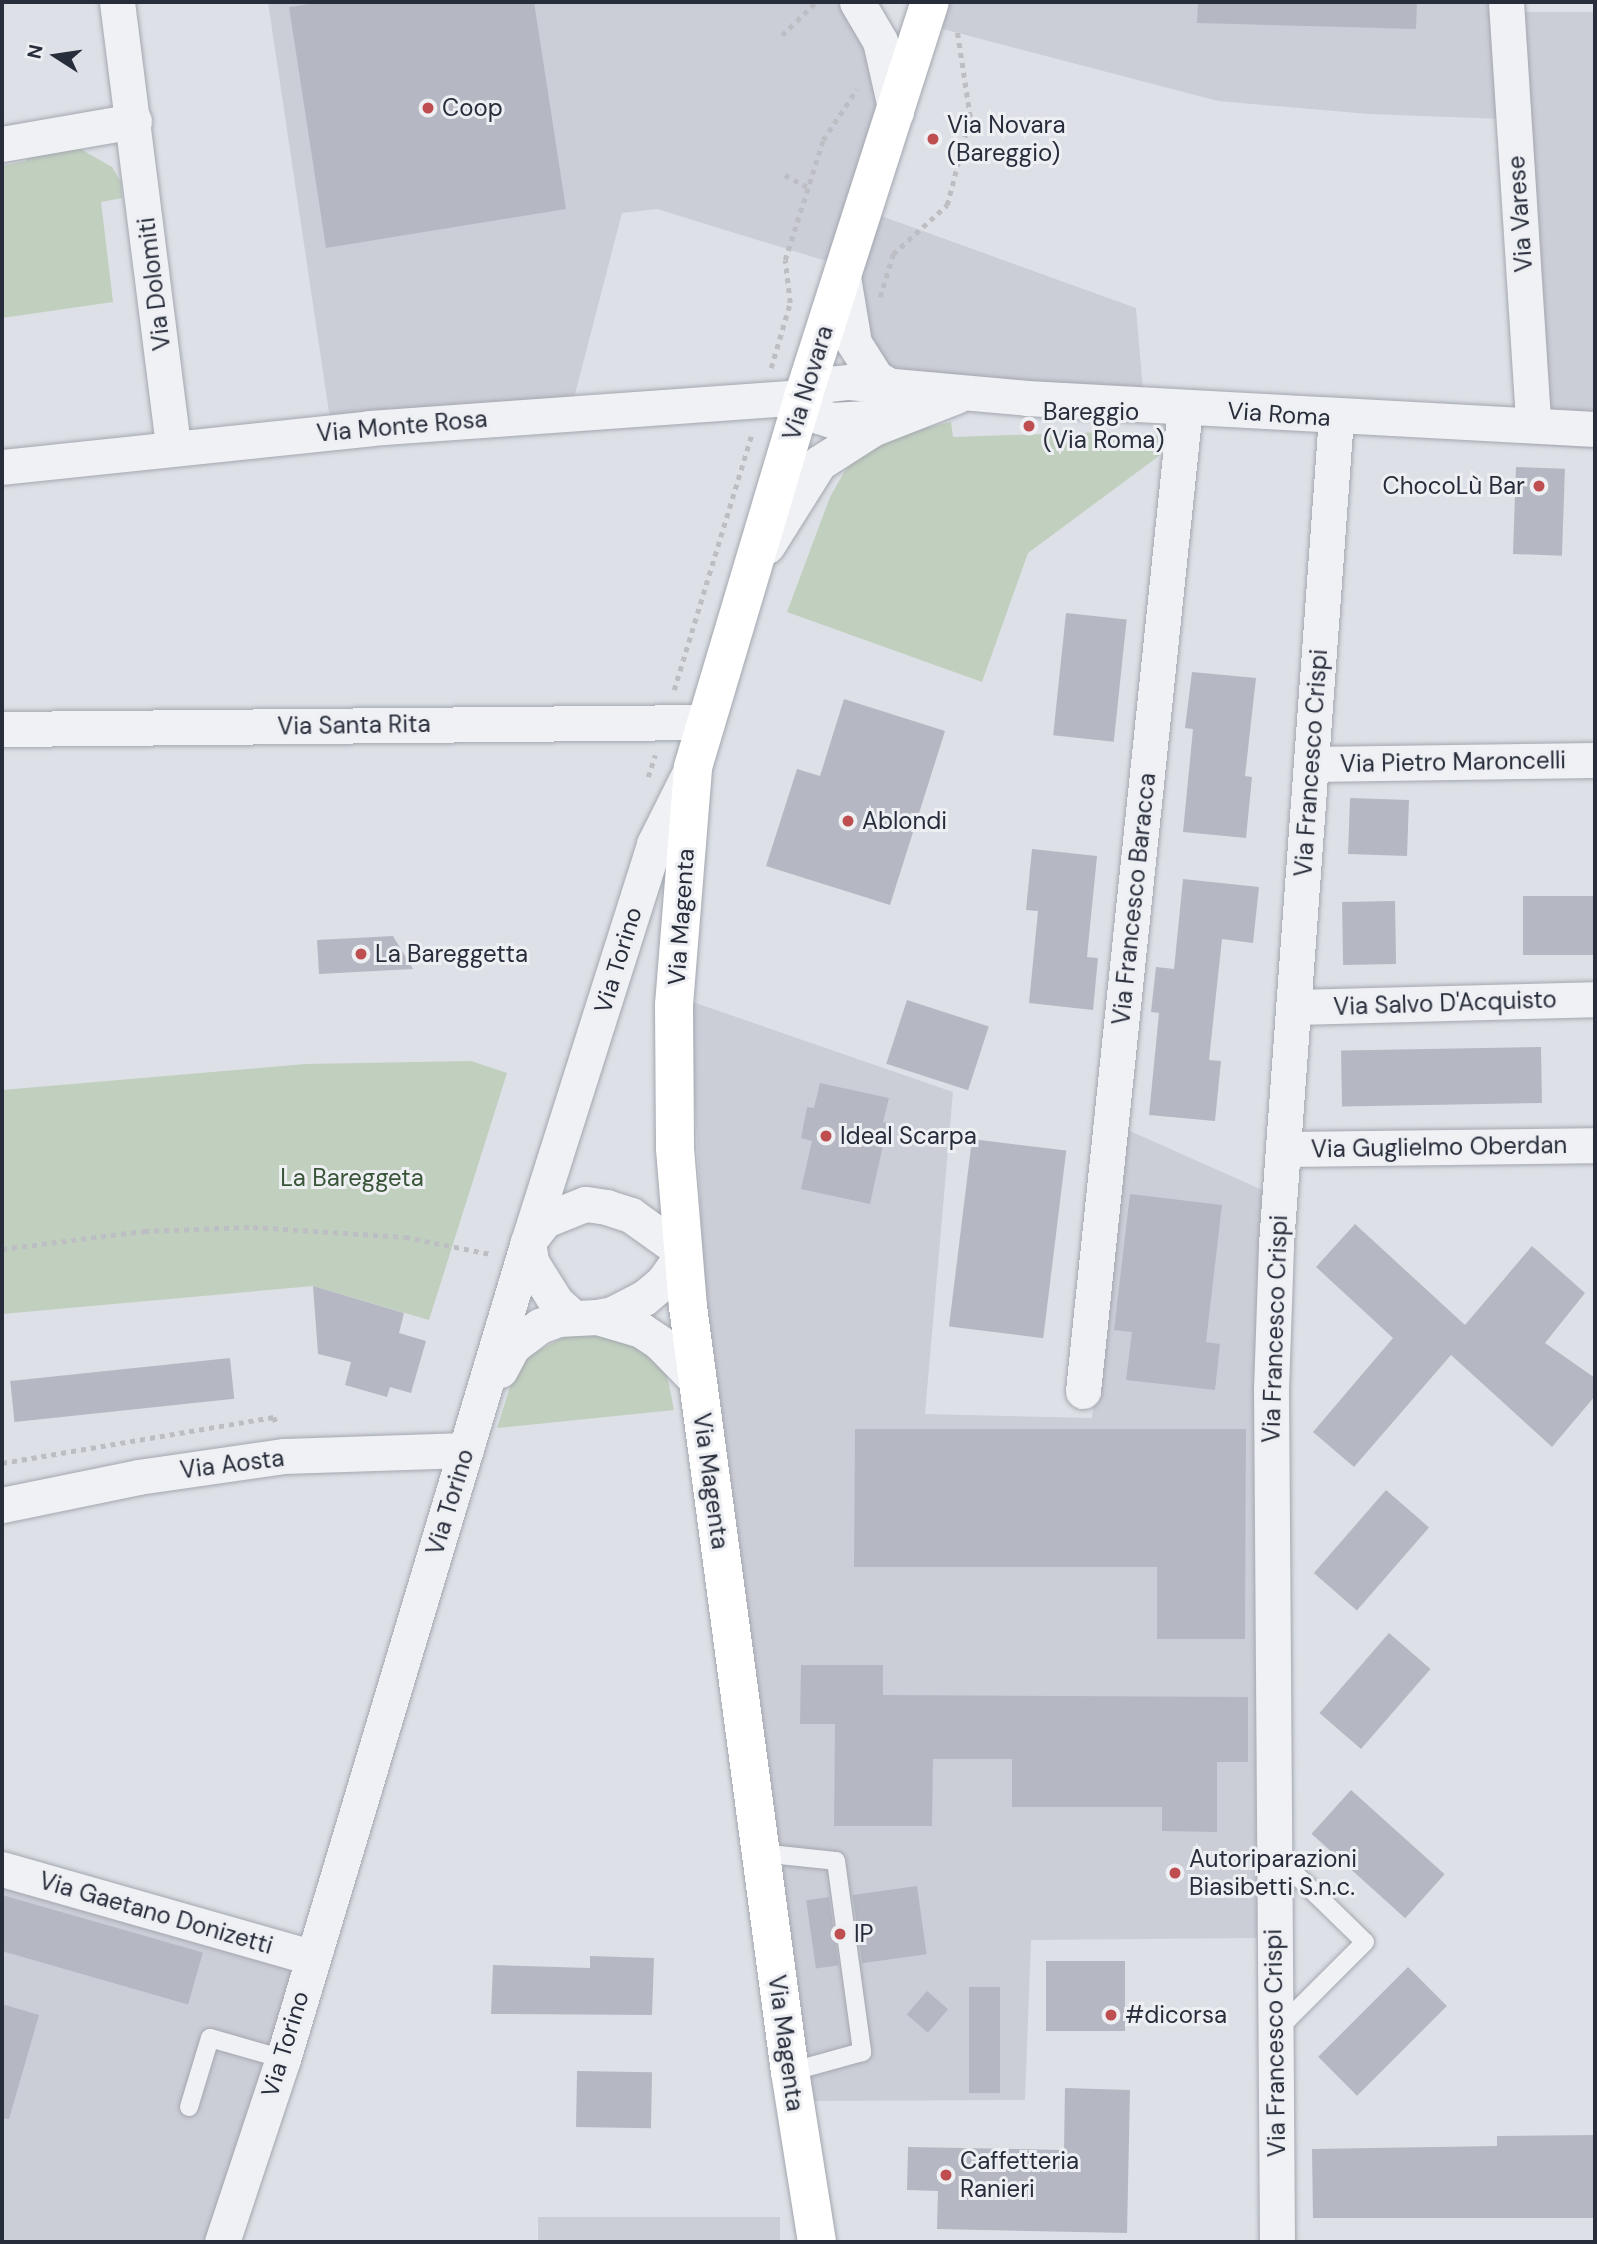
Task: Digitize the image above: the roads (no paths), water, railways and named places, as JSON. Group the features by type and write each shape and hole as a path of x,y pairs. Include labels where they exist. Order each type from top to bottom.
{"main road":[{"name":"Via Novara","path":"693,767 803,397 932,10"},
{"name":"Via Magenta","path":"693,767 674,1005 675,1148 698,1382 790,2072 817,2242"},
{"name":"Via Magenta","path":"807,2192 831,2242"}],"street":[{"name":"Via Dolomiti","path":"117,2 173,447"},
{"path":"857,2 880,41 896,112"},
{"name":"Via Varese","path":"1506,2 1533,425"},
{"path":"2,144 134,121"},
{"path":"843,275 854,343 876,378 888,385"},
{"name":"Via Roma","path":"803,397 811,388 831,383 888,385 963,394 1185,408 1595,429"},
{"path":"752,571 819,463 874,428 963,394"},
{"path":"803,397 818,416 831,420 862,421 909,413"},
{"name":"Via Monte Rosa","path":"2,467 173,447 687,402 803,397"},
{"name":"Via Francesco Baracca","path":"1083,1391 1185,408"},
{"name":"Via Francesco Crispi","path":"1277,2242 1271,1389 1283,1149 1336,417"},
{"name":"Via Santa Rita","path":"2,729 707,722"},
{"name":"Via Pietro Maroncelli","path":"1311,764 1595,760"},
{"name":"Via Torino","path":"222,2242 283,2059 311,1957 466,1450 516,1249 654,844 693,767"},
{"name":"Via Salvo D'Acquisto","path":"1294,1007 1595,999"},
{"name":"Via Guglielmo Oberdan","path":"1283,1149 1595,1145"},
{"path":"466,1450 513,1346 540,1326 586,1318 644,1298 662,1283 684,1253 631,1215 585,1204 545,1220 516,1249 543,1285 586,1318 641,1330 660,1343 698,1382"},
{"name":"Via Aosta","path":"2,1505 138,1477 284,1457 466,1450"},
{"name":"Via Gaetano Donizetti","path":"2,1869 311,1957"}],"lane":[{"path":"760,1853 836,1861 862,2052 790,2072"},
{"path":"1273,1866 1286,1865 1365,1942 1288,2019 1275,2018"},
{"path":"189,2107 210,2038 283,2059"}],"place":[{"name":"Coop","path":"428,108"},
{"name":"Via Novara (Bareggio)","path":"933,139"},
{"name":"Bareggio (Via Roma)","path":"1029,426"},
{"name":"ChocoLù Bar","path":"1539,486"},
{"name":"Ablondi","path":"848,821"},
{"name":"La Bareggetta","path":"361,954"},
{"name":"Ideal Scarpa","path":"826,1136"},
{"name":"Autoriparazioni Biasibetti S.n.c.","path":"1175,1873"},
{"name":"IP","path":"840,1934"},
{"name":"#dicorsa","path":"1111,2015"},
{"name":"Caffetteria Ranieri","path":"946,2175"}],"park label":[{"name":"La Bareggeta","path":"352,1178"}]}
